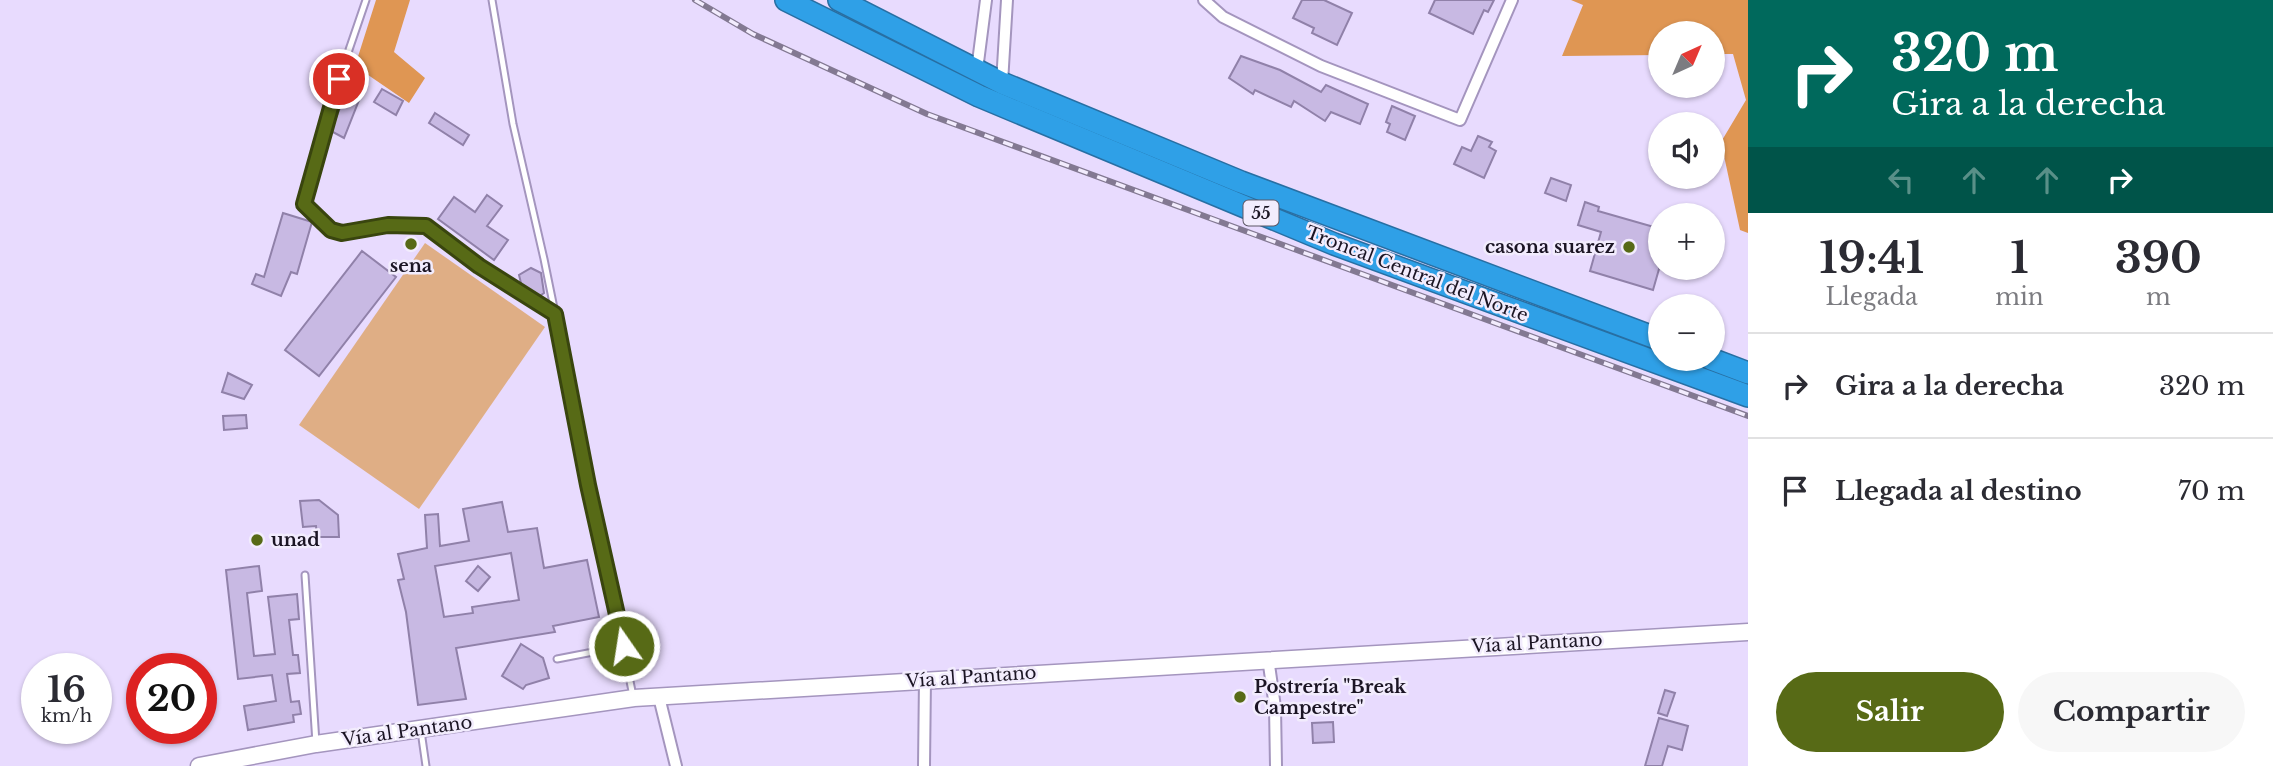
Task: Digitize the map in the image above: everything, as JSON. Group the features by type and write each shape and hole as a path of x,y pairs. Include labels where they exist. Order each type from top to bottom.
{"highway":[{"name":"Troncal Central del Norte","path":"786,0 979,96 1334,244 1748,396"},
{"name":"Troncal Central del Norte","path":"839,0 1003,83 1241,182 1648,335"},
{"path":"1725,365 1748,373"}],"main road":[{"name":"Vía al Pantano","path":"199,766 316,744 634,698 1268,658 1748,632"}],"street":[{"path":"978,70 986,0"},
{"path":"1003,83 1007,0"},
{"path":"1204,0 1223,17 1321,66 1460,120 1512,0"},
{"path":"1268,658 1275,707 1276,766"},
{"path":"924,766 925,680"},
{"path":"659,697 676,766"}],"lane":[{"path":"366,0 339,79 304,204 331,230 342,233 388,225 426,226 479,266 555,314"},
{"path":"492,0 513,124 634,698"},
{"path":"305,575 316,744"},
{"path":"557,659 624,646"},
{"path":"421,730 426,766"}],"shaded area":[{"path":"376,0 410,0 394,52 425,78 409,103 355,66"},
{"path":"1571,0 1748,0 1748,233 1740,230 1725,161 1725,135 1746,100 1733,54 1726,54 1726,21 1648,21 1648,55 1562,56 1583,5"},
{"path":"425,243 545,327 419,509 299,425"}],"building":[{"path":"1302,0 1324,0 1352,13 1337,45 1312,33 1314,28 1293,18"},
{"path":"1435,0 1494,0 1488,12 1484,10 1473,34 1429,13"},
{"path":"1241,56 1280,70 1321,92 1326,85 1368,104 1360,124 1331,112 1325,121 1294,101 1291,107 1255,90 1253,94 1229,78"},
{"path":"382,89 403,101 396,115 374,102"},
{"path":"347,90 361,95 344,138 331,131"},
{"path":"1392,106 1415,116 1405,140 1387,132 1390,124 1386,122"},
{"path":"435,113 469,135 463,145 429,123"},
{"path":"1478,136 1492,142 1489,147 1496,151 1484,178 1454,164 1462,147 1471,151"},
{"path":"1551,178 1571,185 1566,201 1545,193"},
{"path":"487,195 502,206 487,226 508,240 494,260 438,219 454,197 475,212"},
{"name":"casona suarez","path":"1585,202 1599,207 1598,211 1648,225 1648,280 1656,280 1653,290 1590,271 1601,232 1578,225"},
{"path":"283,213 312,222 297,274 291,272 281,296 252,284 256,274 264,277"},
{"path":"362,251 396,277 319,376 285,350"},
{"path":"531,268 541,273 544,293 538,297 522,287 519,275"},
{"path":"228,373 252,385 244,399 222,392"},
{"path":"246,415 247,428 224,430 223,416"},
{"path":"319,500 338,515 339,537 317,537 316,526 303,527 300,501"},
{"path":"502,502 508,532 537,528 544,568 587,560 599,617 553,626 555,632 456,648 466,699 418,705 406,612 398,580 404,579 398,554 427,548 425,515 438,514 440,546 469,541 463,509","holes":["511,553 519,600 472,607 473,613 444,617 435,566"]},
{"path":"259,566 262,591 247,593 254,656 275,654 268,597 297,594 299,619 289,620 293,655 298,655 300,673 287,674 291,702 299,701 301,714 293,715 294,722 248,730 244,706 276,701 272,675 238,679 226,570"},
{"path":"478,566 490,577 478,591 466,581"},
{"path":"521,644 543,658 549,678 526,685 523,689 502,676"},
{"path":"1665,690 1675,693 1667,716 1658,713"},
{"path":"1659,718 1688,726 1682,750 1668,746 1662,766 1645,766"},
{"path":"1333,722 1334,742 1313,743 1312,723"}],"railway":[{"path":"695,0 753,34 927,114 1748,416"}],"place":[{"name":"sena","path":"411,244"},
{"name":"casona suarez","path":"1629,247"},
{"name":"unad","path":"257,540"},
{"name":"Postrería \"Break Campestre\"","path":"1240,697"}],"route":[{"path":"339,79 304,204 331,230 342,233 388,225 426,226 479,266 555,314 588,485 624,646"}]}
